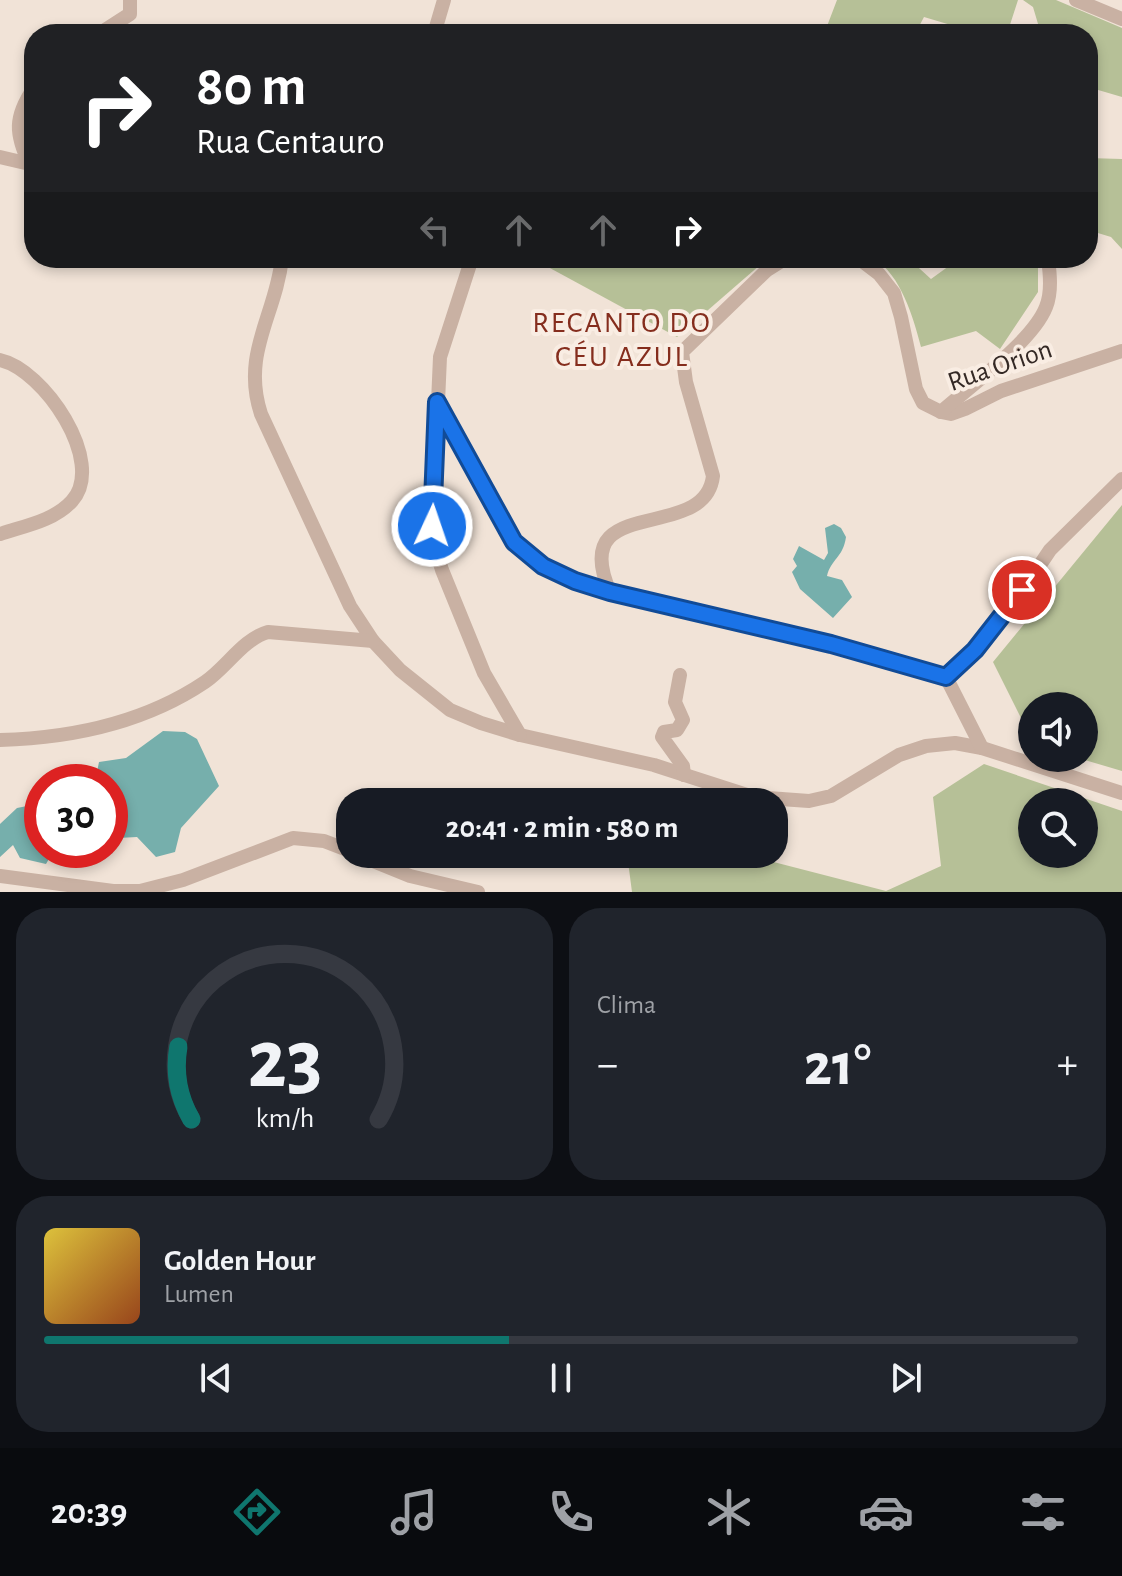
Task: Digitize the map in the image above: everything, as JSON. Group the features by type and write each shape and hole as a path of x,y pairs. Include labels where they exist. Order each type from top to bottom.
{"street":[{"path":"114,24 130,14 130,0"},
{"path":"437,24 444,0"},
{"path":"1076,0 1122,19"},
{"path":"24,106 18,127 19,142 24,151"},
{"path":"0,157 24,163"},
{"path":"280,268 253,374 255,395 297,496 350,606 373,641 416,684 450,710 520,735 593,750 753,797 809,801 831,796 899,755 926,746 955,743 982,748 1122,793"},
{"path":"469,268 440,357 432,526 434,548 484,673 520,735"},
{"path":"610,592 603,576 602,553 611,535 634,523 687,510 700,503 712,487 713,476 686,382 682,352 770,268"},
{"name":"Rua Orion","path":"871,268 894,293 916,389 923,403 941,412 951,414 1001,391 1122,351"},
{"path":"941,412 1034,329 1047,304 1049,268"},
{"path":"0,360 23,372 47,392 67,424 82,456 84,470 78,493 60,511 39,522 0,534"},
{"path":"437,402 514,542 543,566 575,581 610,592 831,644 946,677 982,748"},
{"path":"946,677 1009,611 1050,550 1122,479"},
{"path":"0,740 61,736 119,724 155,710 207,681 260,634 276,631 373,641"},
{"path":"680,675 675,702 683,720 677,730 664,732 662,737 683,766 684,775"},
{"path":"0,876 113,891 140,891 183,880 293,838 324,841 336,846"},
{"path":"390,868 410,876 478,892"}],"green space":[{"path":"837,0 1018,0 1010,24 947,24 924,17 920,24 828,24"},
{"path":"1023,0 1056,0 1122,28 1122,97 1098,90 1098,24 1038,24 1033,7"},
{"path":"1098,158 1122,159 1122,249 1111,237 1098,233"},
{"path":"550,268 756,268 677,337"},
{"path":"885,268 919,268 931,279 946,268 1038,268 1038,292 1000,349 976,331 921,347 910,310 892,275"},
{"path":"1122,505 1122,771 1098,764 1098,692 1018,692 1018,712 993,662"},
{"path":"984,764 1054,788 1018,788 1018,868 1098,868 1098,803 1122,811 1122,892 632,892 629,868 788,866 886,891 941,866 933,797"}],"water":[{"path":"834,524 841,528 846,537 827,576 842,580 852,597 833,618 800,589 792,572 797,566 793,559 799,546 824,560 828,553 825,528"},
{"path":"163,731 185,732 197,739 219,786 181,828 175,852 156,857 137,837 128,837 128,764 99,764 126,758"},
{"path":"24,807 24,859 20,858 13,845 0,857 0,824 17,808"}],"district":[{"name":"RECANTO DO CÉU AZUL","path":"622,340"}],"route":[{"path":"432,526 437,402 514,542 543,566 575,581 831,644 946,677 975,650 1009,611 1022,590"}]}
